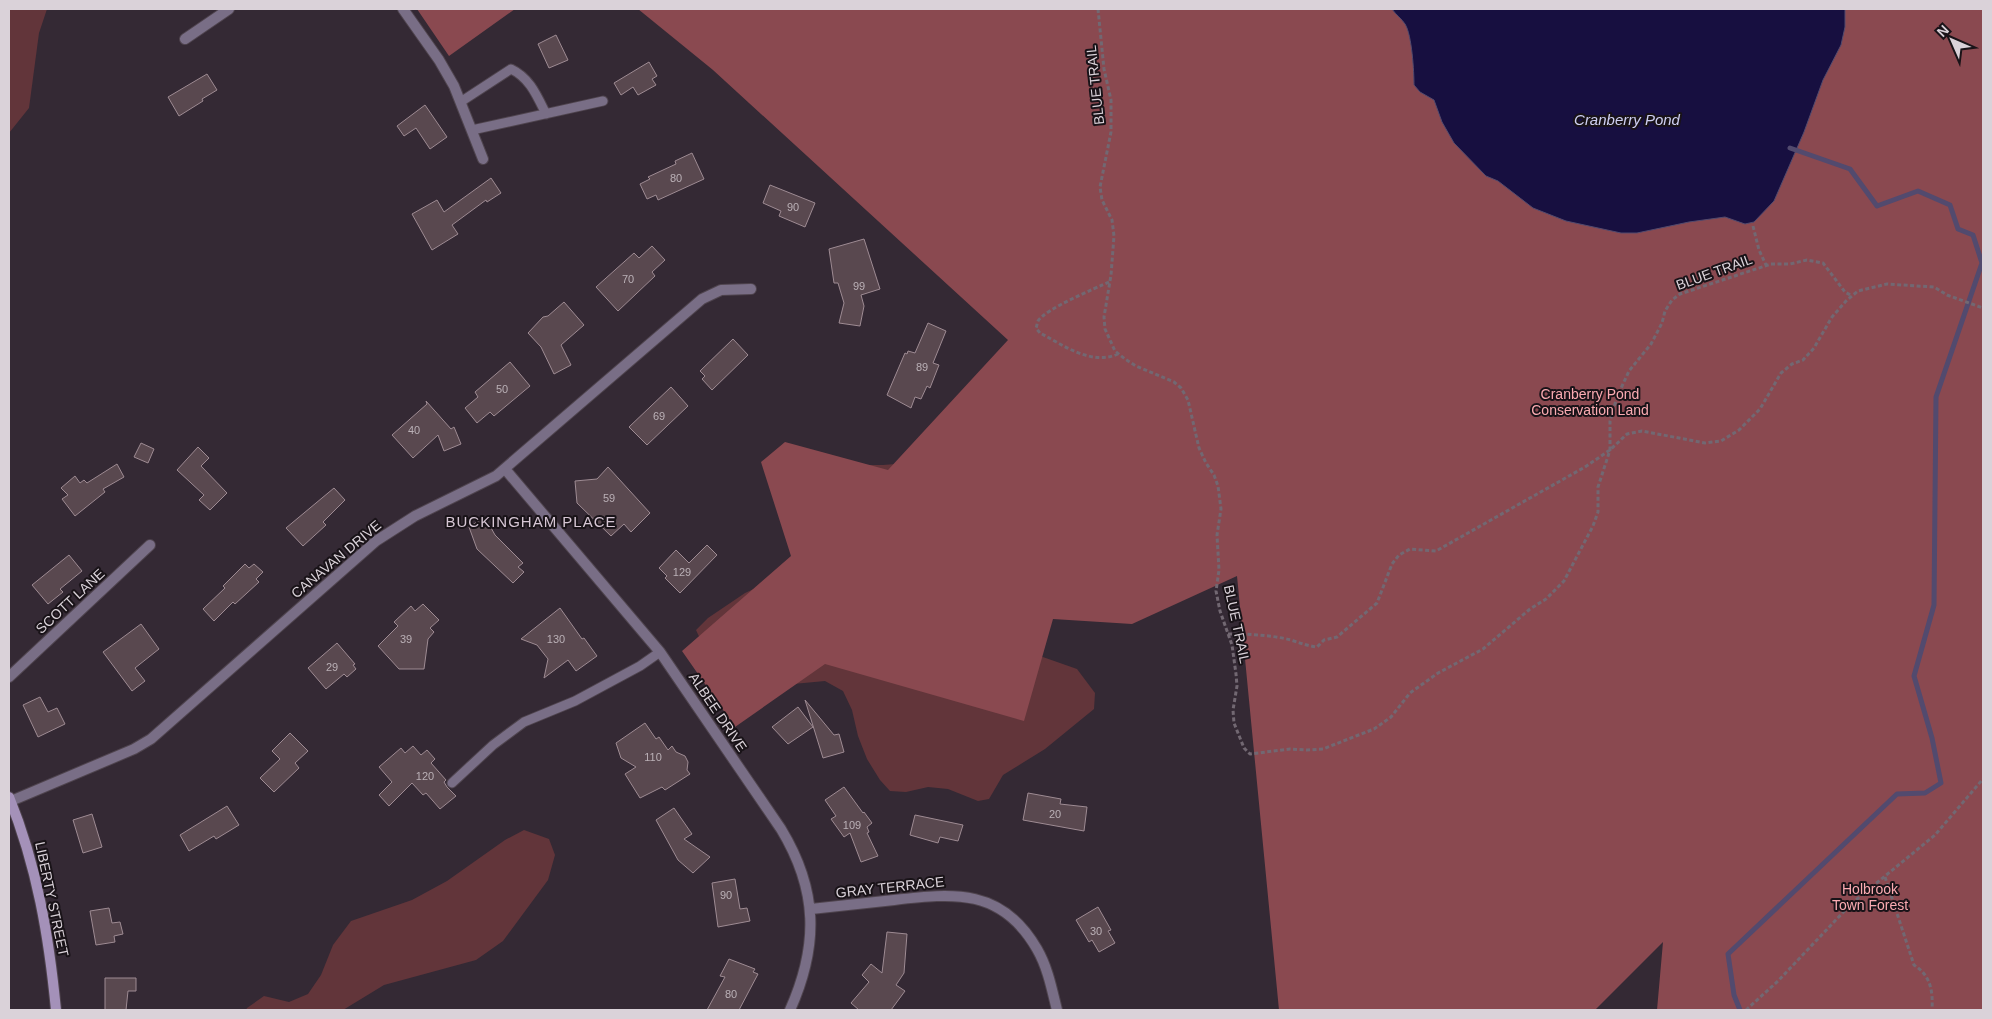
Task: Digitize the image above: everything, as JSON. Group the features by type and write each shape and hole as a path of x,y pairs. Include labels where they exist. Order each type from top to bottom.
{"main road":[{"name":"LIBERTY STREET","path":"10,799 28,849 42,906 56,1010"}],"street":[{"path":"185,39 229,9"},
{"path":"403,9 447,72 462,101 483,158"},
{"name":"CANAVAN DRIVE","path":"10,799 134,749 151,739 376,541 415,516 486,482 505,468 702,299 721,290 751,289"},
{"name":"ALBEE DRIVE","path":"505,468 660,652 787,839 805,880 811,909 807,962 800,987 790,1010"},
{"name":"SCOTT LANE","path":"9,677 150,545"},
{"name":"GRAY TERRACE","path":"811,909 939,895 961,895 982,901 1014,920 1030,939 1043,961 1057,1010"}],"lane":[{"path":"462,101 511,69 521,74 532,85 546,114"},
{"path":"472,130 603,101"},
{"path":"452,783 494,745 524,722 580,698 640,666 660,652"}],"path":[{"name":"BLUE TRAIL","path":"1098,9 1104,69 1110,100 1111,132 1100,187 1102,200 1112,220 1114,236 1110,282 1104,317 1105,329 1118,354 1136,366 1174,382 1181,388 1188,400 1198,448 1214,475 1221,497 1217,535 1219,570 1216,591 1220,611 1228,634 1237,680 1233,710 1234,723 1244,748 1250,754 1290,749 1323,749 1374,730 1391,717 1410,693 1438,673 1483,650 1530,609 1546,599 1564,581 1593,526 1598,512 1598,487 1610,450 1610,421 1617,397 1629,371 1651,344 1665,311 1672,300 1680,294 1766,265 1790,264 1807,260 1823,263 1845,292 1852,296"},
{"path":"1753,226 1759,250 1766,265"},
{"path":"1110,282 1043,315 1038,321 1036,328 1040,333 1087,356 1103,358 1118,354"},
{"path":"1228,634 1253,634 1291,640 1304,646 1318,647 1324,640 1337,637 1377,603 1392,564 1399,555 1410,549 1436,551 1454,539 1557,484 1610,450 1627,434 1642,431 1705,443 1721,441 1739,430 1760,409 1781,373 1792,364 1803,360 1814,348 1832,318 1858,291 1886,284 1934,287 1962,301 1977,304 1983,308"},
{"path":"1746,1010 1778,981 1851,904 1935,835 1983,779"},
{"path":"1885,877 1914,965 1922,970 1929,981 1933,993 1932,1010"}],"shaded area":[{"path":"9,9 47,9 39,33 29,108 9,133"},
{"path":"935,461 1075,546 1040,656 1077,669 1095,693 1094,709 1045,749 1003,775 989,799 978,801 948,789 928,787 906,792 890,791 880,780 867,759 858,736 852,710 843,691 825,681 793,684 710,660 696,630 708,618 745,593 773,580 798,557 856,465"},
{"path":"524,830 549,839 555,855 548,880 503,941 476,960 384,985 343,1010 246,1010 264,996 289,1002 308,994 321,975 333,945 351,921 412,900 447,881 505,840"}],"green space":[{"path":"417,9 515,9 449,56"},
{"name":"Cranberry Pond Conservation Land","path":"638,9 1983,9 1983,1010 1657,1010 1663,942 1595,1010 1279,1010 1237,576 1132,624 1053,619 1024,721 825,664 735,727 682,651 791,556 761,462 785,442 888,470 1008,340 713,70"}],"water":[{"name":"Cranberry Pond","path":"1392,9 1845,9 1845,27 1841,45 1823,80 1804,132 1774,201 1754,222 1745,224 1725,217 1689,222 1637,233 1621,233 1566,221 1533,208 1498,181 1486,176 1454,143 1442,122 1434,100 1420,92 1414,85 1412,54 1407,29 1404,22"}],"building":[{"path":"556,35 568,60 549,68 538,44"},
{"path":"649,62 657,76 652,79 656,85 638,95 633,87 621,95 614,83"},
{"path":"207,74 217,90 179,116 168,97"},
{"path":"425,105 447,137 430,149 416,128 404,136 397,126"},
{"path":"692,153 704,179 658,200 656,195 647,199 640,184 650,179 648,177 676,164 675,161"},
{"path":"491,178 501,193 487,202 486,200 452,225 458,234 432,250 412,214 437,200 444,212"},
{"path":"770,185 815,203 805,227 779,216 781,211 763,203"},
{"path":"864,239 880,289 861,295 864,306 860,326 839,323 844,303 838,283 834,283 829,249"},
{"path":"652,246 665,260 652,272 655,276 618,311 596,287 634,253 639,258"},
{"path":"564,302 584,325 561,345 571,365 554,374 541,347 528,333 543,317 548,316"},
{"path":"928,323 946,331 933,363 939,365 930,388 927,386 921,399 915,397 911,408 887,395 905,353 907,354 908,351 915,353"},
{"path":"733,339 748,355 712,390 702,379 705,376 700,371"},
{"path":"510,362 530,386 494,416 490,412 477,423 465,408 478,397 475,392"},
{"path":"671,387 688,406 647,445 629,427"},
{"path":"426,401 451,429 454,427 461,444 444,451 438,435 413,458 392,435 427,404"},
{"path":"141,443 154,449 148,463 134,457"},
{"path":"198,447 209,458 201,466 227,493 210,510 199,500 204,495 177,470"},
{"path":"117,464 124,477 103,489 105,492 75,516 62,499 68,495 61,488 75,476 80,483 84,480 87,483"},
{"path":"608,467 650,513 631,532 624,524 611,536 577,503 575,481 597,479"},
{"path":"334,488 345,500 323,522 326,525 303,546 286,528"},
{"path":"485,517 495,535 523,563 518,567 524,572 513,583 477,549 469,527"},
{"path":"707,545 717,555 680,593 665,578 667,576 659,568 676,550 689,563"},
{"path":"69,555 82,571 60,589 63,592 48,604 32,585"},
{"path":"245,564 249,568 254,564 263,572 256,579 259,582 235,604 233,602 214,621 203,609 225,588 223,586"},
{"path":"423,604 439,620 430,628 434,632 428,639 424,669 399,669 378,646 398,626 394,622 411,606 415,611"},
{"path":"560,608 582,639 584,638 597,656 576,671 568,660 544,678 548,659 537,645 521,639"},
{"path":"141,624 159,649 135,668 145,681 132,691 103,652"},
{"path":"337,643 355,664 353,665 356,669 347,677 344,674 326,689 308,668"},
{"path":"40,697 48,712 57,708 65,724 38,737 23,705"},
{"path":"805,700 834,735 839,734 844,752 823,758"},
{"path":"798,707 813,727 788,744 772,727"},
{"path":"645,723 656,739 659,737 668,750 672,746 676,752 685,756 688,762 687,770 690,774 665,790 662,787 640,798 625,774 636,767 621,758 616,743"},
{"path":"290,733 308,751 295,763 299,768 274,792 260,778 280,759 272,751"},
{"path":"413,746 421,755 427,750 435,759 431,763 446,780 444,782 447,787 456,796 440,809 426,793 423,795 412,783 389,806 379,795 392,782 379,767 401,748 405,753"},
{"path":"844,787 872,823 867,827 869,832 867,833 878,856 861,862 850,833 844,837 831,819 836,816 825,800"},
{"path":"1028,793 1061,799 1060,804 1087,807 1084,831 1023,820"},
{"path":"227,806 239,825 216,839 214,836 189,851 180,835"},
{"path":"674,808 692,834 684,839 710,857 693,873 678,860 656,820"},
{"path":"92,814 102,847 83,853 73,820"},
{"path":"915,815 963,825 958,841 940,837 938,843 910,835"},
{"path":"735,879 740,909 747,908 750,921 718,927 712,883"},
{"path":"1098,907 1111,930 1108,931 1115,943 1099,952 1092,940 1089,942 1076,920"},
{"path":"109,908 112,923 120,922 123,934 114,936 115,942 96,945 90,911"},
{"path":"887,932 907,934 904,973 896,985 905,991 891,1010 859,1010 851,1003 869,982 862,975 871,964 882,973"},
{"path":"729,959 755,969 753,972 758,974 739,1010 707,1010 725,977 720,976"},
{"path":"105,978 136,978 136,991 128,991 126,1010 105,1010"}],"waterway":[{"path":"1740,1010 1734,995 1728,954 1897,794 1925,793 1941,783 1932,738 1914,676 1934,605 1936,397 1982,263 1973,235 1958,229 1950,205 1918,191 1877,206 1850,169 1790,148"}],"district":[{"name":"BUCKINGHAM PLACE","path":"531,522"}],"park label":[{"name":"Holbrook Town Forest","path":"1870,898"}]}
